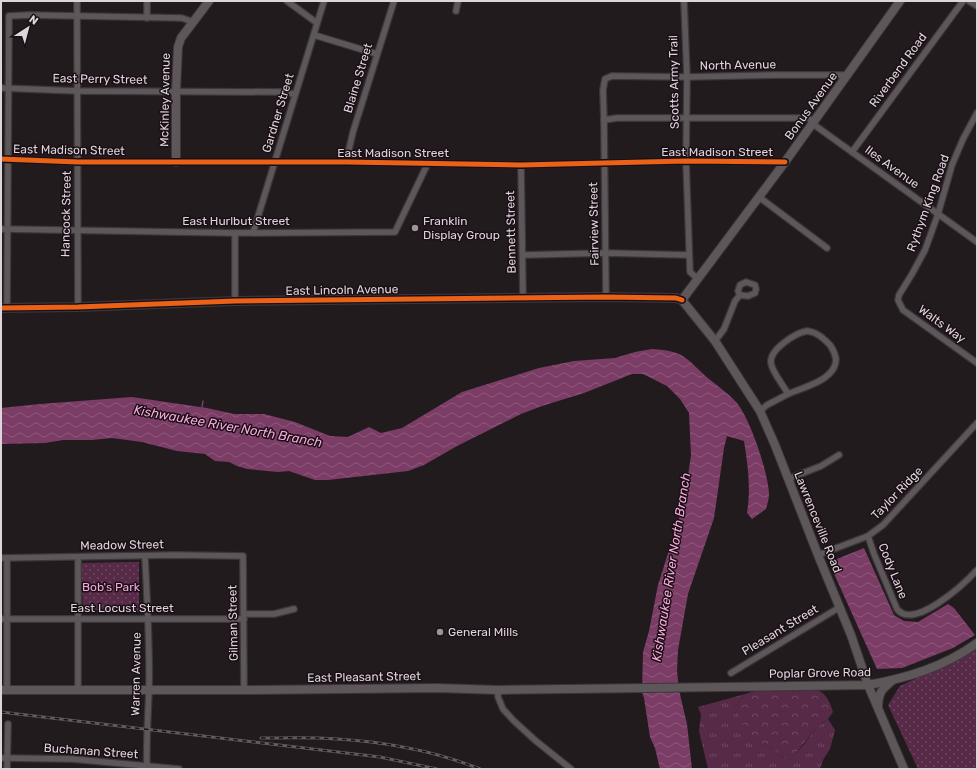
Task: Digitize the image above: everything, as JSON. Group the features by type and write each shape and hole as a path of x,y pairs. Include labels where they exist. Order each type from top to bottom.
{"street":[{"name":"Hancock Street","path":"77,1 78,307"},
{"path":"147,1 147,18"},
{"name":"McKinley Avenue","path":"176,162 176,91 178,46 181,38 209,1"},
{"path":"287,1 317,23"},
{"name":"Gardner Street","path":"253,232 324,1"},
{"name":"Blaine Street","path":"346,162 353,132 394,1"},
{"path":"456,11 458,1"},
{"name":"Scotts Army Trail","path":"684,1 687,78 686,161 689,255 690,272 698,279"},
{"name":"Bonus Avenue","path":"682,300 813,124 900,1"},
{"name":"Riverbend Road","path":"852,152 963,1"},
{"path":"970,1 977,6"},
{"path":"4,308 4,229 8,159 9,16 28,15 186,18 193,22"},
{"path":"314,35 377,54"},
{"name":"North Avenue","path":"605,79 612,76 687,78 776,75 848,75"},
{"name":"Fairview Street","path":"605,79 602,90 605,162 606,297"},
{"name":"East Perry Street","path":"1,88 78,91 281,92 295,94"},
{"name":"Rythym King Road","path":"898,300 899,295 925,250 938,214 952,165 963,139 977,113"},
{"name":"Iles Avenue","path":"604,120 807,118 813,124 977,242"},
{"name":"East Madison Street","path":"1,159 78,162 346,162 521,165 686,161 785,162"},
{"name":"East Hurlbut Street","path":"4,229 235,233 395,232 428,163"},
{"name":"Bennett Street","path":"521,165 524,298"},
{"path":"759,197 827,248"},
{"path":"235,233 235,302"},
{"path":"523,255 606,253 689,255"},
{"path":"715,341 724,329 735,301 740,295"},
{"name":"East Lincoln Avenue","path":"4,308 235,302 606,297 676,298 682,300"},
{"name":"Lawrenceville Road","path":"682,300 715,341 760,411 852,635 868,685 904,769"},
{"name":"Walts Way","path":"898,300 903,310 977,363"},
{"path":"760,411 767,405 788,394 828,377 834,368 836,361 833,350 821,336 815,332 807,331 795,335 783,344 772,357 772,369 788,394"},
{"name":"Taylor Ridge","path":"818,555 868,536 888,520 977,423"},
{"path":"788,480 821,466 839,455"},
{"name":"Cody Lane","path":"868,536 897,609 904,615 909,615 927,609 955,591 977,570"},
{"name":"Warren Avenue","path":"145,556 149,690 146,729 147,767"},
{"name":"Meadow Street","path":"4,558 243,556"},
{"name":"Gilman Street","path":"243,556 244,690"},
{"path":"78,557 78,691"},
{"path":"4,558 4,690"},
{"name":"Pleasant Street","path":"731,673 840,607"},
{"name":"East Locust Street","path":"4,619 148,620 274,614 294,609"},
{"name":"Poplar Grove Road","path":"727,686 868,685 894,680 934,668 952,659 977,643"},
{"path":"878,709 879,695 883,689 894,680"},
{"name":"East Pleasant Street","path":"4,690 78,691 437,688 498,690 727,686"},
{"path":"498,690 498,697 503,709 514,721 571,769"},
{"path":"7,769 4,758 8,724"},
{"name":"Buchanan Street","path":"4,758 72,759 179,769"}],"green space":[{"name":"Bob's Park","path":"139,562 139,612 83,610 81,563"},
{"path":"977,649 977,769 918,769 888,705 900,686"},
{"path":"812,689 820,691 824,694 833,712 828,719 812,733 790,760 784,759 774,749 764,745 745,730 735,707 745,694 759,690"},
{"path":"745,694 735,707 755,737 764,745 774,749 784,759 790,760 817,728 828,719 835,730 830,749 823,760 820,769 708,769 699,731 701,715 698,707"}],"water":[{"name":"Kishwaukee River North Branch","path":"652,349 672,352 685,357 737,403 748,422 758,447 766,473 769,494 766,509 752,519 747,513 749,495 747,459 744,441 727,436 714,518 688,594 678,650 677,671 679,690 687,724 692,769 660,769 655,748 650,737 642,692 643,652 649,631 658,585 684,503 691,455 689,413 680,399 667,386 643,374 632,374 584,393 521,414 457,446 424,465 408,471 328,480 315,480 289,471 278,472 247,469 229,462 215,461 205,454 177,451 142,442 112,438 63,440 45,443 1,444 1,408 132,397 207,408 234,414 264,414 295,422 330,436 348,437 369,427 381,433 402,428 462,392 539,368 574,361 615,358"},
{"path":"864,548 894,615 904,621 918,622 948,604 954,608 975,635 953,648 902,668 877,669 831,567 832,561"}],"waterway":[{"path":"202,407 203,401"}],"railway":[{"path":"1,712 380,757 437,769"},
{"path":"261,738 318,738 374,742 428,752 480,769"}],"cycle path":[{"path":"1,159 78,162 346,162 521,165 686,161 785,162"},
{"path":"1,308 78,307 235,301 606,297 676,298 682,300"}],"place":[{"name":"Franklin Display Group","path":"415,228"},
{"name":"General Mills","path":"440,632"}]}
